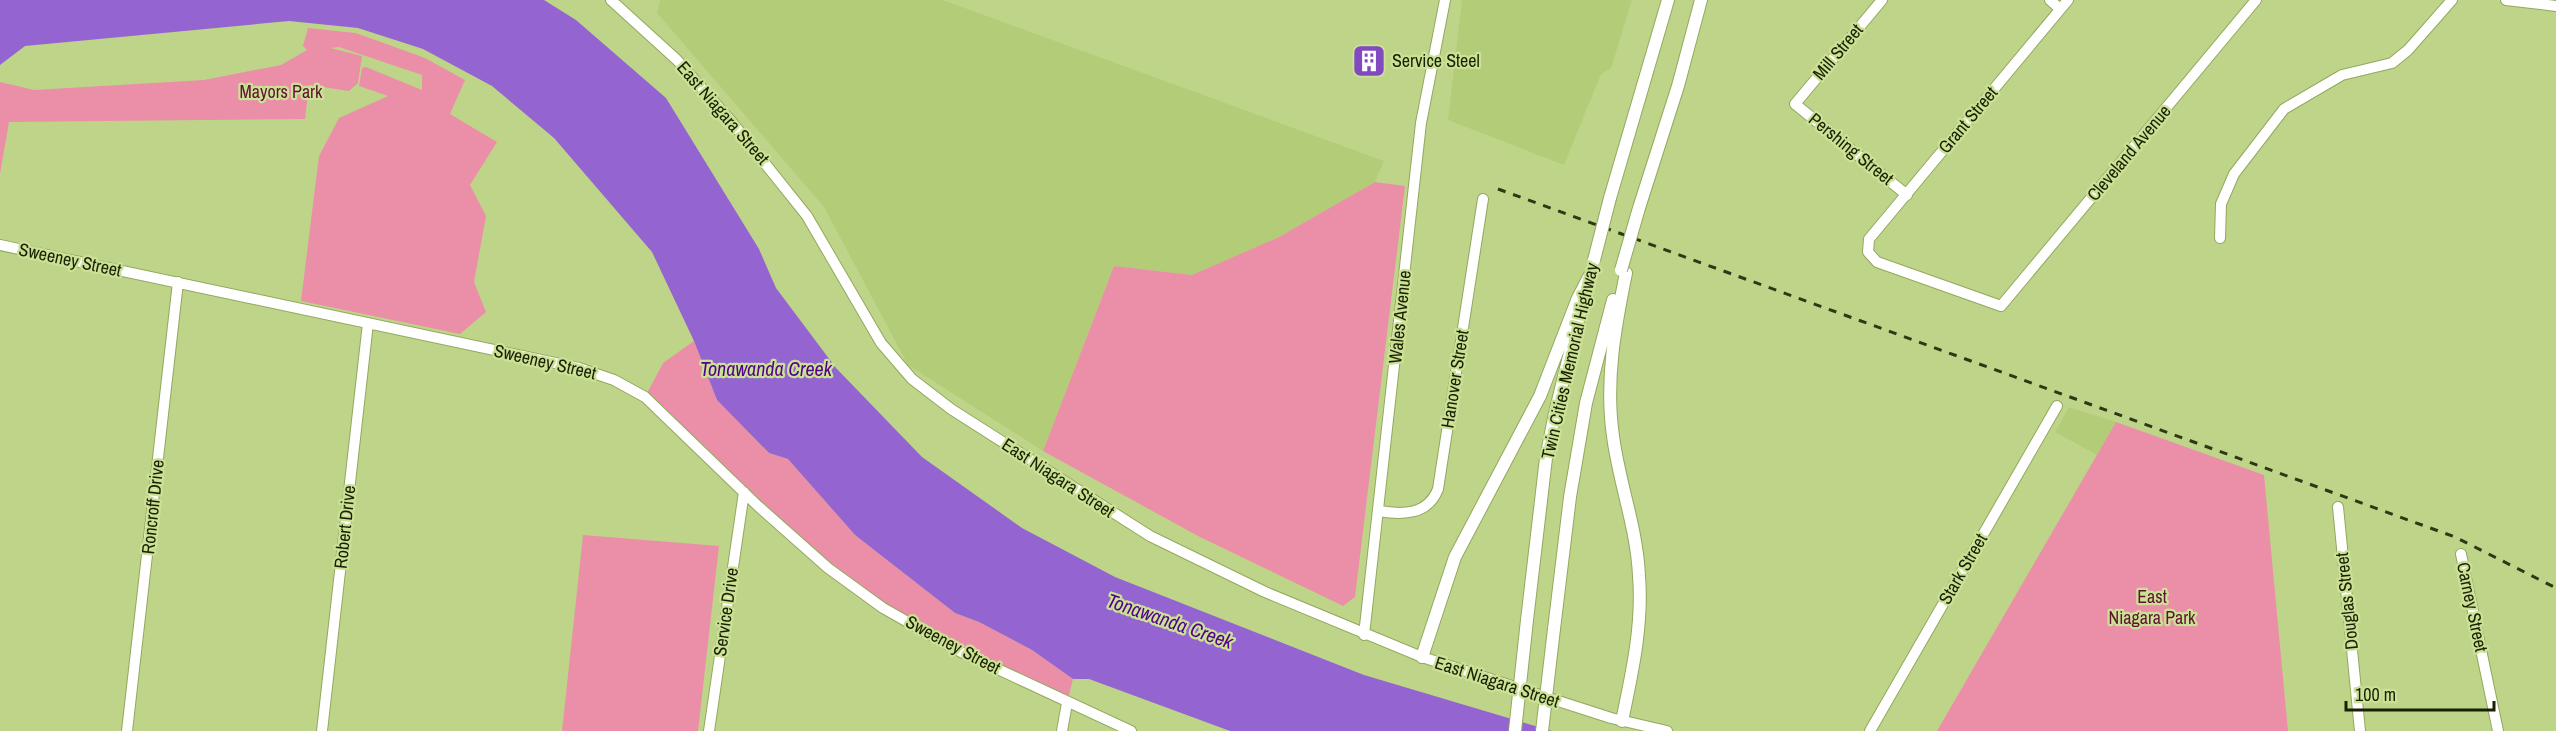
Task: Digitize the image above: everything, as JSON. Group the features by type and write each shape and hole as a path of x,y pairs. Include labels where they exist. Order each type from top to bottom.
{"main road":[{"name":"Twin Cities Memorial Highway","path":"1515,731 1548,447 1589,277 1668,0"},
{"path":"1622,721 1637,636 1640,601 1636,549 1618,465 1610,411 1611,366 1624,272 1633,230 1678,86 1701,0"},
{"name":"Twin Cities Memorial Highway","path":"1542,731 1570,497 1586,403 1624,272"},
{"path":"1422,657 1455,557 1537,404 1578,298 1589,277"}],"street":[{"name":"East Niagara Street","path":"611,0 677,60 788,190 821,236 868,323 912,379 951,409 1150,536 1265,592 1364,635 1422,657 1622,721 1667,731"},
{"name":"Wales Avenue","path":"1364,635 1421,123 1445,0"},
{"name":"Mill Street","path":"1795,104 1882,0"},
{"path":"2050,0 2064,4"},
{"name":"Cleveland Avenue","path":"1869,239 1868,252 1877,262 2001,306 2256,0"},
{"path":"2220,238 2221,204 2234,174 2266,129 2284,109 2342,75 2392,63 2408,50 2452,0"},
{"path":"2506,0 2556,6"},
{"name":"Grant Street","path":"1869,239 2064,4"},
{"name":"Pershing Street","path":"1795,104 1907,195"},
{"name":"Hanover Street","path":"1378,512 1407,513 1420,510 1428,506 1438,489 1483,199"},
{"name":"Sweeney Street","path":"0,245 579,368 614,380 645,397 744,492 828,568 883,608 961,652 1067,704 1131,731"},
{"name":"Roncroff Drive","path":"127,731 178,282"},
{"name":"Robert Drive","path":"322,731 368,323"},
{"name":"Stark Street","path":"1870,731 2056,406"},
{"name":"Service Drive","path":"709,731 744,492"},
{"name":"Douglas Street","path":"2338,507 2360,731"},
{"name":"Carney Street","path":"2461,554 2498,731"},
{"path":"1062,731 1067,704"}],"shaded area":[{"path":"660,0 943,0 1384,161 1375,182 1279,237 1192,275 1114,266 1043,451 908,365 824,207 657,13"},
{"path":"1462,0 1632,0 1611,68 1601,74 1564,165 1448,120"},
{"path":"2069,407 2116,422 2097,455 2055,432"}],"green space":[{"name":"Mayors Park","path":"308,28 356,33 425,58 465,80 450,114 497,142 470,185 486,216 474,282 486,312 460,334 301,301 319,156 339,118 388,96 359,86 362,68 366,67 422,90 422,75 339,47 331,48 362,56 358,83 349,91 309,85 305,119 9,122 0,174 0,82 34,90 204,80 281,65 307,50 303,46"},
{"path":"1375,182 1405,186 1355,597 1343,606 1198,536 1043,451 1114,266 1192,275 1279,237"},
{"path":"694,341 717,400 769,453 788,459 855,535 955,613 979,622 1032,650 1073,679 1067,703 883,608 758,506 645,397 663,363"},
{"name":"East Niagara Park","path":"2116,422 2264,475 2288,731 1937,731"},
{"path":"583,535 719,546 698,731 562,731"}],"water":[{"name":"Tonawanda Creek","path":"0,0 544,0 576,20 666,98 759,249 776,288 836,368 922,457 1022,528 1115,577 1364,675 1552,731 1230,731 1089,679 1073,679 1032,650 979,622 955,613 855,535 788,459 769,453 717,400 694,341 652,252 554,138 492,86 423,49 358,28 289,21 25,46 0,65"}],"railway":[{"path":"1498,189 2455,537 2556,588"}],"place":[{"name":"Service Steel","path":"1369,61"}]}
